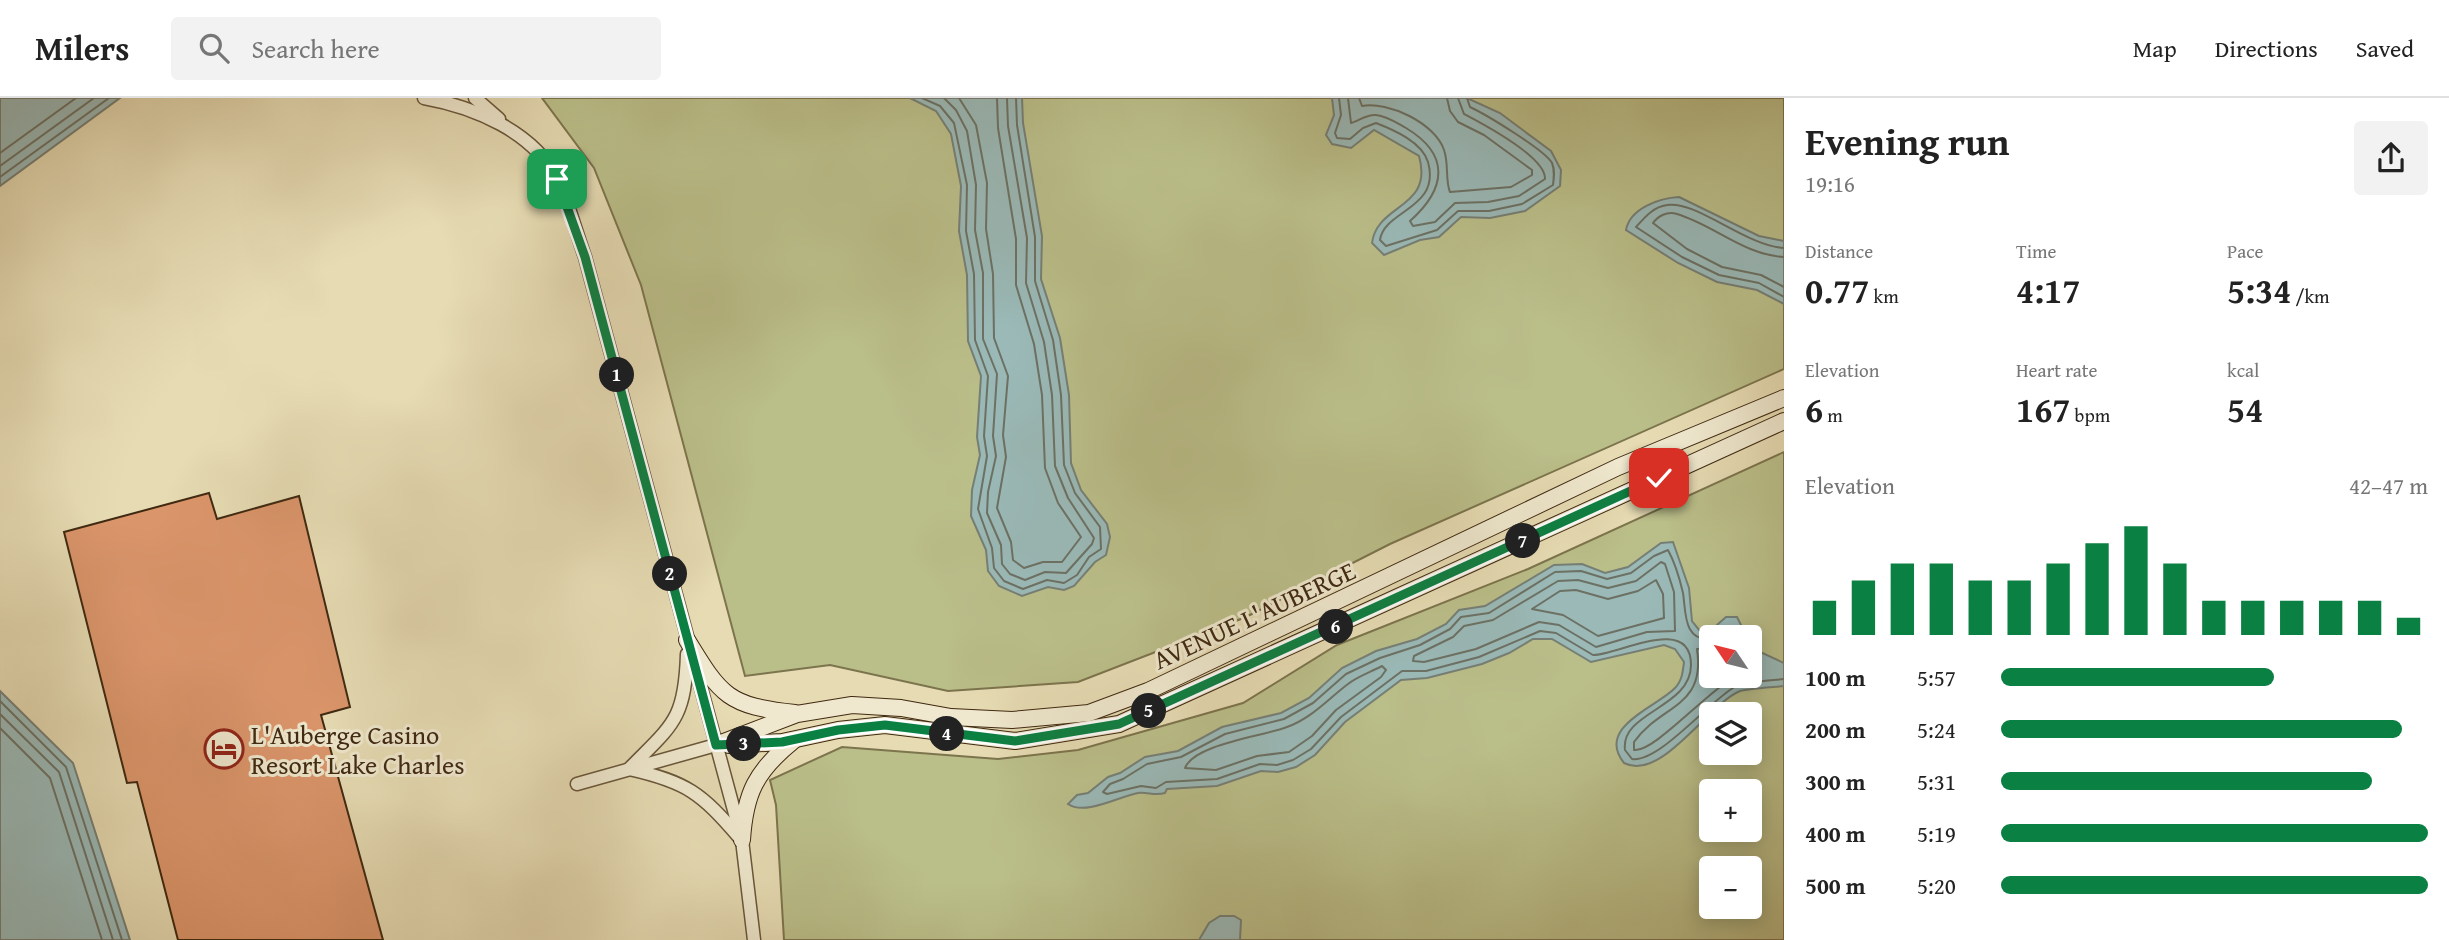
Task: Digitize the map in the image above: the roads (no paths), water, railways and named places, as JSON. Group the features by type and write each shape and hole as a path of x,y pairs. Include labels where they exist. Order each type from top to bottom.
{"street":[{"path":"424,98 485,117 529,140 557,179 585,257 742,840 754,940"},
{"path":"475,98 512,131"},
{"name":"AVENUE L'AUBERGE","path":"577,784 716,745 797,714 852,705 1012,720 1088,713 1148,691 1618,467 1784,398"},
{"name":"AVENUE L'AUBERGE","path":"716,745 794,740 838,730 885,725 1015,741 1119,724 1784,421"},
{"path":"687,639 716,685 737,703 797,714"},
{"path":"629,769 666,733 677,715 685,692 687,639"},
{"path":"742,840 744,812 760,771 794,740"},
{"path":"629,769 668,778 689,788 707,800 742,840"}],"water":[{"path":"0,98 120,98 0,186"},
{"path":"910,98 1022,98 1023,123 1042,236 1041,279 1060,338 1069,395 1071,463 1081,490 1107,524 1110,537 1106,555 1095,562 1074,586 1064,590 1048,587 1022,596 999,586 988,571 986,550 971,516 972,490 980,455 977,437 981,376 968,341 967,275 959,231 961,186 951,134 936,111"},
{"path":"1332,98 1467,98 1500,113 1551,151 1561,170 1560,186 1525,211 1490,218 1461,217 1439,237 1420,240 1384,255 1372,243 1376,230 1419,186 1419,156 1374,130 1351,148 1332,144 1326,135 1334,115"},
{"path":"1679,197 1759,236 1784,241 1784,304 1757,290 1717,282 1678,263 1626,230 1633,216 1640,210 1663,199"},
{"path":"1673,542 1689,588 1692,621 1699,630 1699,688 1762,688 1762,653 1784,663 1784,686 1740,691 1723,702 1699,702 1699,724 1654,762 1639,766 1624,763 1617,750 1617,739 1632,719 1677,685 1682,676 1684,662 1675,649 1664,645 1591,662 1552,639 1533,639 1482,664 1427,678 1401,680 1345,722 1315,755 1296,767 1278,772 1261,771 1217,786 1167,789 1165,793 1158,794 1138,793 1093,807 1075,807 1068,804 1077,795 1088,793 1108,777 1120,773 1145,757 1178,751 1222,727 1281,713 1309,698 1342,668 1376,651 1417,639 1446,624 1459,610 1485,606 1554,565 1582,564 1605,573 1628,567 1661,543"},
{"path":"1726,617 1737,617 1741,625 1717,625"},
{"path":"0,691 73,763 130,940 0,940"},
{"path":"1220,916 1234,916 1241,920 1240,940 1199,940 1209,923"}],"place":[{"name":"L'Auberge Casino Resort Lake Charles","path":"224,749"}]}
